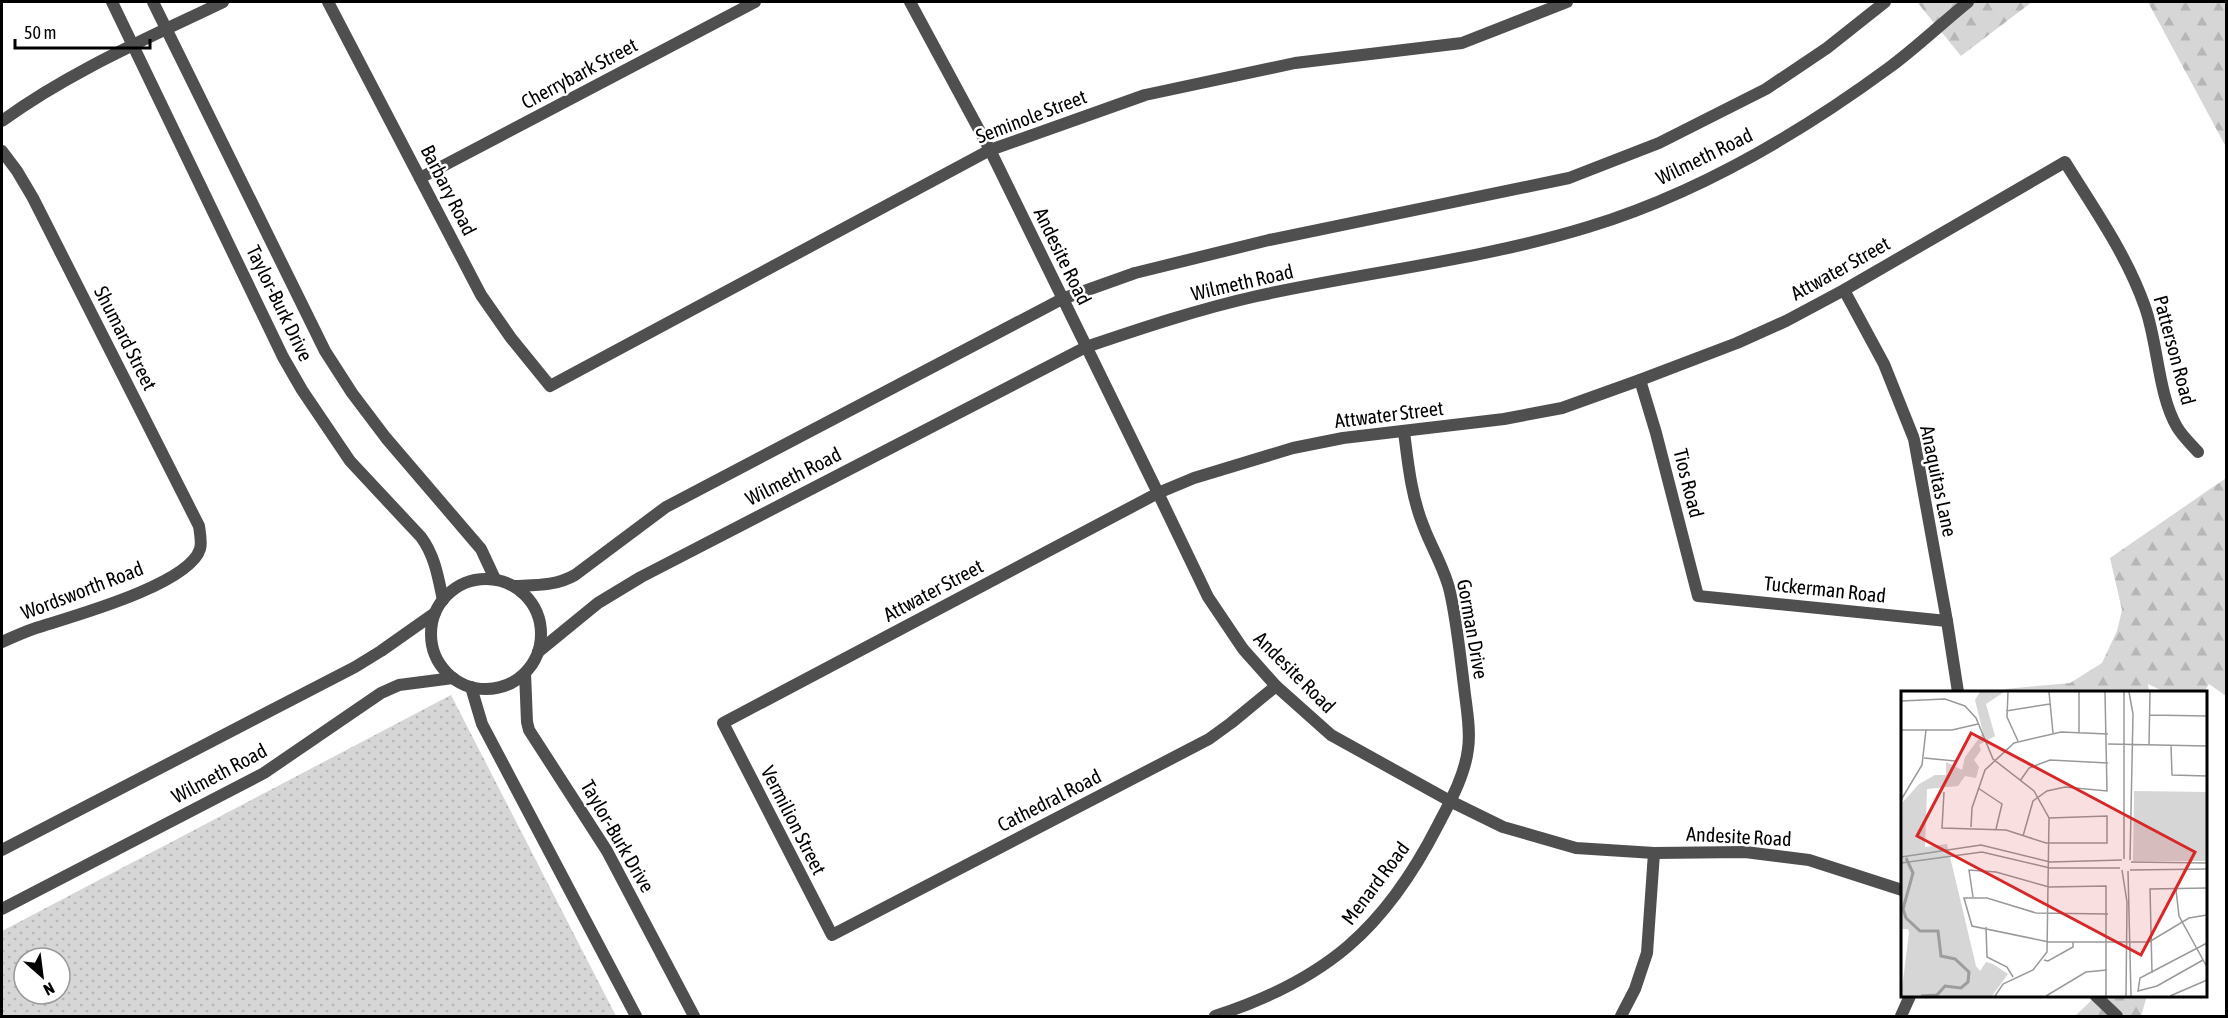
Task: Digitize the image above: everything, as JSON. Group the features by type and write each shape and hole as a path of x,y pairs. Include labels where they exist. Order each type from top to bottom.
{"street":[{"name":"Taylor-Burk Drive","path":"112,2 283,357 302,390 350,461 430,549 435,561 443,600"},
{"name":"Taylor-Burk Drive","path":"153,2 325,351 352,393 386,438 481,549 495,579"},
{"path":"2,121 28,102 134,45 223,2"},
{"name":"Barbary Road","path":"328,2 481,295 511,338 550,386"},
{"name":"Cherrybark Street","path":"420,178 755,2"},
{"name":"Andesite Road","path":"910,2 990,150 1208,597 1243,649 1276,686 1331,735 1450,801 1503,827 1575,848 1654,853 1745,852 1809,860 1901,890"},
{"name":"Seminole Street","path":"550,386 990,150 1145,95 1295,63 1462,43 1567,2"},
{"name":"Wilmeth Road","path":"514,586 564,581 666,507 1062,299 1135,273 1269,240 1569,178 1659,143 1766,89 1827,48 1886,2"},
{"name":"Wilmeth Road","path":"538,652 598,603 641,577 1086,348 1164,320 1256,296 1497,250 1589,226 1693,187 1805,126 1892,66 1968,2"},
{"name":"Shumard Street","path":"2,151 33,198 199,526 200,549"},
{"name":"Attwater Street","path":"723,723 1158,493 1194,478 1293,448 1343,438 1504,419 1562,408 1640,380 1737,343 1786,321 2065,162"},
{"name":"Patterson Road","path":"2065,162 2124,259 2146,308 2168,405 2175,424 2198,452"},
{"name":"Anaquitas Lane","path":"1844,290 1884,364 1914,439 1958,691"},
{"name":"Tios Road","path":"1640,380 1698,596"},
{"name":"Gorman Drive","path":"1404,432 1413,498 1449,589 1468,716 1468,750 1450,801"},
{"name":"Wordsworth Road","path":"2,642 36,628 94,611 127,598 183,570 193,561 200,549"},
{"path":"480,579 495,579 514,586 526,595 535,608 540,622 541,637 533,663 513,682 500,687 485,689 471,687 453,678 441,665 433,648 431,631 435,613 443,600 466,583 480,579"},
{"name":"Tuckerman Road","path":"1698,596 1947,621"},
{"name":"Wilmeth Road","path":"2,850 355,667 435,613"},
{"name":"Taylor-Burk Drive","path":"525,673 526,722 533,737 587,816 607,850 694,1017"},
{"name":"Wilmeth Road","path":"2,909 264,773 381,693 399,685 453,678"},
{"name":"Cathedral Road","path":"832,935 1209,739 1276,686"},
{"path":"471,687 482,723 636,1017"},
{"name":"Vermilion Street","path":"723,723 832,935"},
{"name":"Menard Road","path":"1215,1017 1281,991 1326,964 1353,943 1378,917 1404,884 1450,801"},
{"path":"1621,1017 1635,989 1647,953 1654,853"},
{"path":"1901,1017 1910,997"},
{"path":"2097,997 2117,1017"}],"green space":[{"path":"1917,2 2032,2 1961,56"},
{"path":"2148,2 2226,2 2226,147"},
{"path":"2226,478 2226,696 2209,684 2205,691 2163,691 2148,684 2149,691 2006,691 2005,689 2070,683 2102,663 2117,631 2122,610 2110,558"},
{"path":"451,695 616,1016 2,1016 2,931"},
{"path":"2095,997 2147,997 2141,1016 2075,1016"}]}
